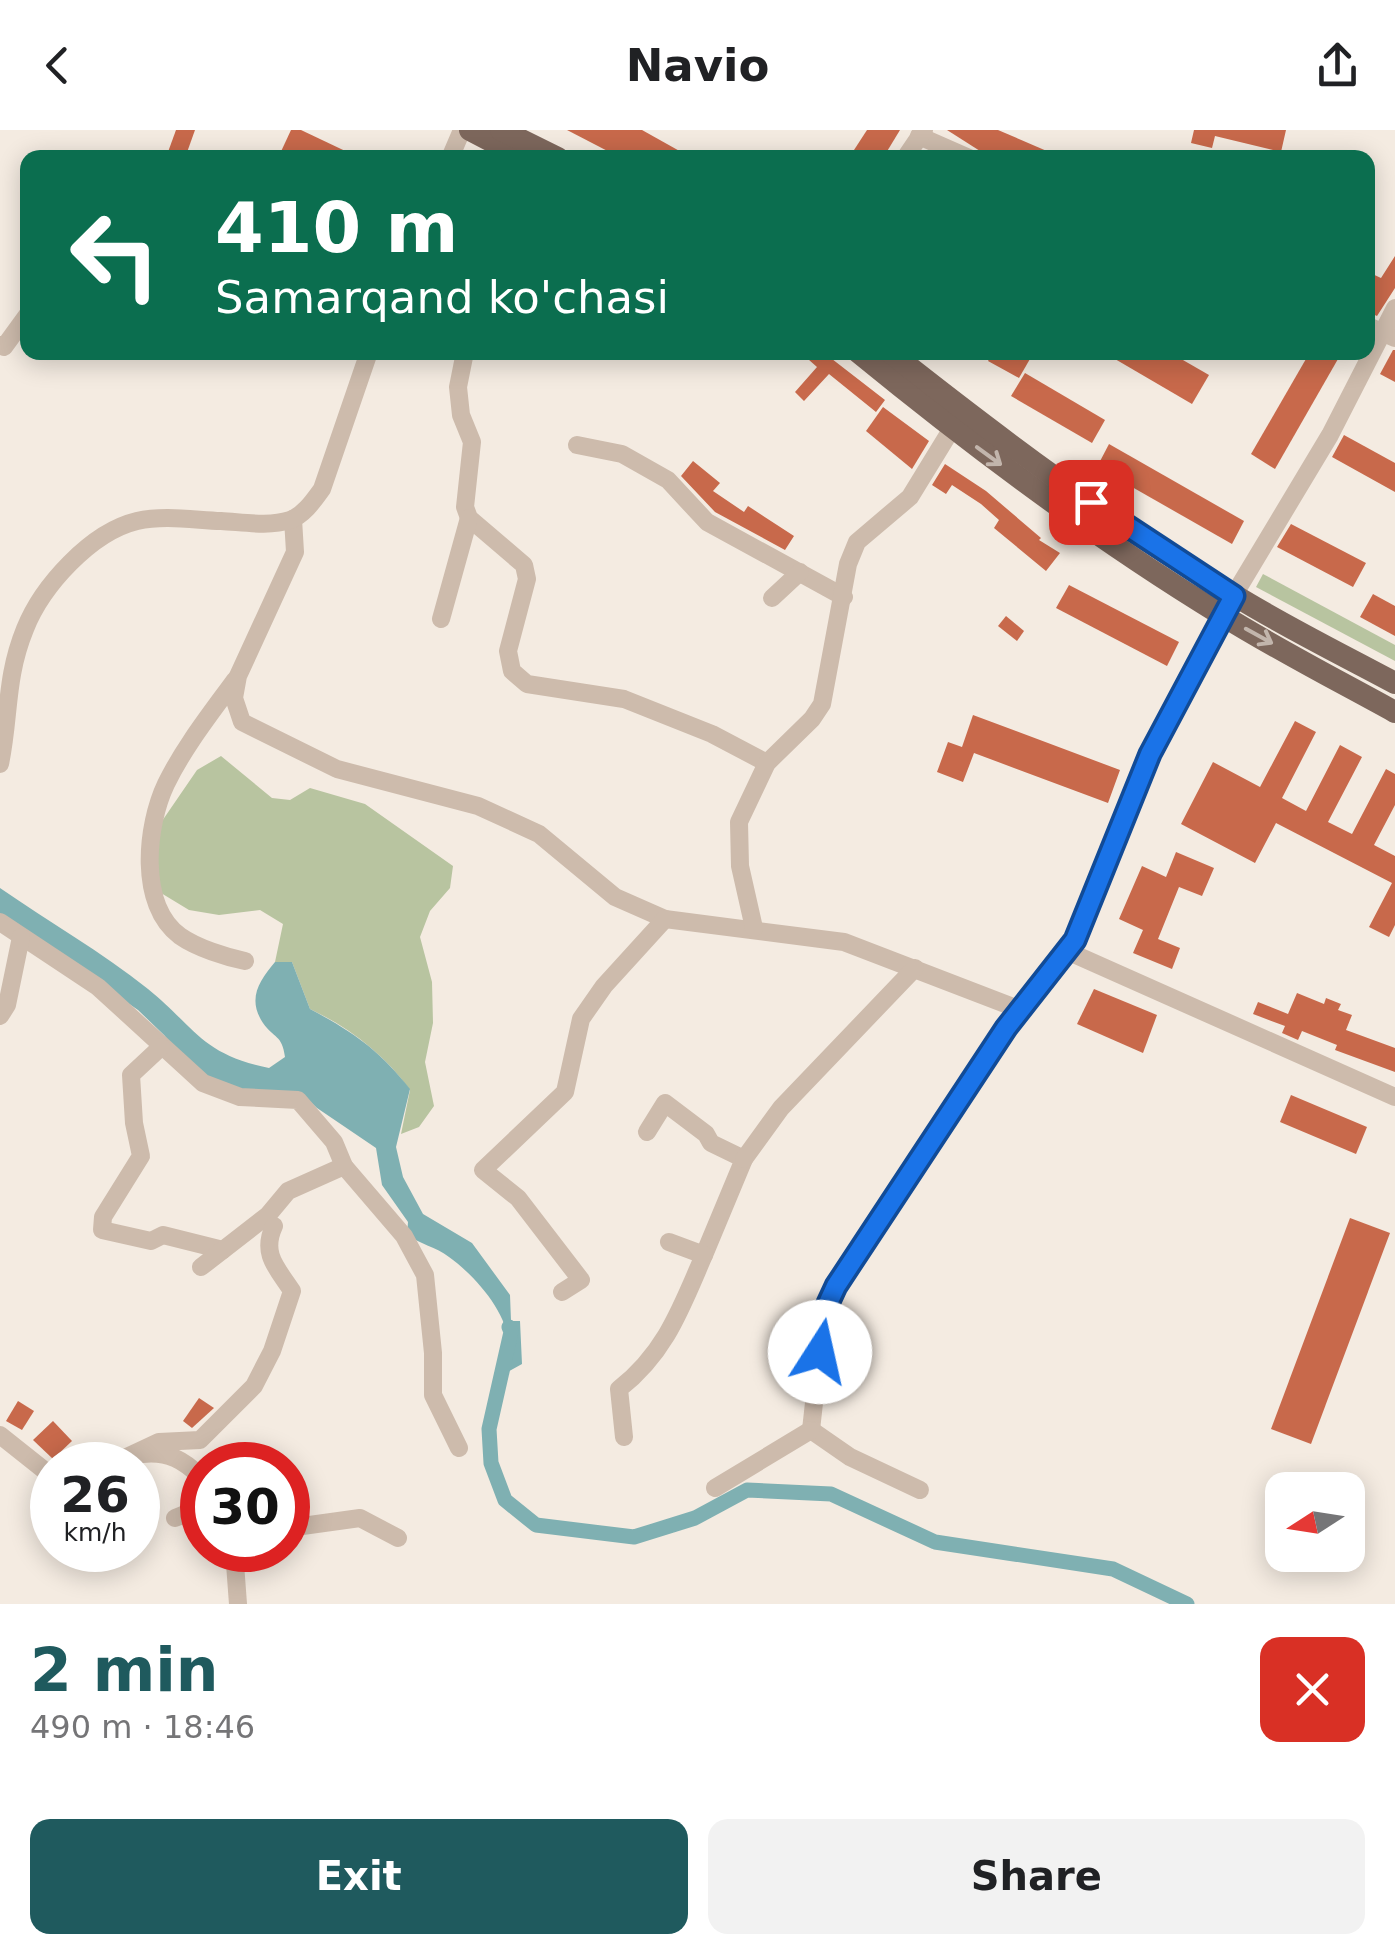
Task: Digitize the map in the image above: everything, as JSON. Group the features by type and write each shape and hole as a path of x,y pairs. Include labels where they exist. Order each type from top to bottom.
{"main road":[{"path":"466,130 507,150"},
{"path":"502,130 542,150"},
{"path":"870,360 958,420 1090,529 1228,606 1395,712"},
{"path":"898,360 958,420"},
{"path":"1228,606 1395,683"}],"street":[{"path":"922,133 954,150"},
{"path":"1381,332 1395,308"},
{"path":"0,345 4,347 20,325"},
{"path":"0,764 4,671 43,594 61,570 114,530 138,521 293,520 322,489 366,360"},
{"path":"463,360 458,387 461,414 472,442 465,507 469,518 524,565 527,579 508,651 512,670 527,684 624,699 712,734 767,763"},
{"path":"811,1430 824,1312 836,1286 1021,1010 1075,940 1150,754 1228,606 1330,435 1367,360"},
{"path":"754,928 738,839 740,822 767,763 822,704 848,564 858,542 910,497 958,420"},
{"path":"578,445 622,454 668,480 707,522 844,597"},
{"path":"441,619 469,518"},
{"path":"246,961 179,935 155,902 147,848 165,786 238,676 295,552 293,520"},
{"path":"772,598 800,572"},
{"path":"238,676 234,698 242,722 336,769 478,806 539,834 615,897 665,918 844,942 1021,1010"},
{"path":"562,1292 581,1280 518,1198 482,1170 544,1116 565,1092 581,1019 604,986 665,918"},
{"path":"0,922 98,987 203,1084 240,1097 298,1100 334,1142 344,1166 404,1236 424,1275 434,1395 459,1448"},
{"path":"0,1016 7,1005 21,937"},
{"path":"1067,951 1395,1097"},
{"path":"624,1438 619,1390 638,1374 669,1336 744,1159 781,1108 915,968"},
{"path":"162,1047 132,1075 134,1123 141,1156 104,1217 102,1230 152,1241 163,1235 223,1250"},
{"path":"647,1132 665,1102 712,1143 744,1159"},
{"path":"201,1267 268,1215 288,1191 344,1166"},
{"path":"159,1442 200,1440 254,1386 272,1351 292,1291 272,1260 267,1242 274,1226"},
{"path":"669,1242 704,1255"},
{"path":"715,1488 811,1430"},
{"path":"811,1430 850,1457 920,1490"},
{"path":"0,1435 30,1459"},
{"path":"176,1518 180,1516"},
{"path":"310,1525 360,1518 398,1538"},
{"path":"237,1572 238,1604"}],"green space":[{"path":"1263,574 1395,645 1395,661 1256,587"},
{"path":"221,756 272,798 290,800 310,788 365,804 453,866 450,888 430,911 420,937 432,982 433,1023 425,1062 434,1106 419,1127 401,1134 410,1090 400,1077 365,1043 310,1009 292,962 275,962 283,924 260,910 219,915 189,910 161,893 154,869 160,824 197,770"}],"water":[{"path":"0,888 130,975 213,1047 269,1068 285,1057 284,1050 258,1014 257,991 275,962 292,962 310,1009 365,1043 410,1089 396,1147 403,1177 423,1214 472,1243 510,1295 511,1321 520,1321 522,1364 500,1376 509,1346 503,1320 479,1284 459,1265 407,1235 408,1222 382,1185 376,1148 301,1093 232,1093 195,1073 138,1010 0,915"}],"building":[{"path":"176,130 195,130 188,150 169,150"},
{"path":"291,130 301,130 343,150 282,150"},
{"path":"567,130 642,130 678,150 606,150"},
{"path":"867,130 900,130 888,150 854,150"},
{"path":"947,130 998,130 1044,150 978,150"},
{"path":"1194,130 1286,130 1281,150 1215,136 1212,148 1191,143"},
{"path":"1395,256 1395,288 1377,316 1375,275 1381,278"},
{"path":"1395,350 1395,382 1380,374"},
{"path":"809,360 833,360 885,400 876,412 829,374 804,401 795,392 817,367"},
{"path":"989,360 1029,360 1019,378"},
{"path":"1117,360 1183,360 1209,375 1192,404"},
{"path":"1305,360 1337,360 1275,469 1251,454"},
{"path":"1025,373 1105,420 1092,443 1011,396"},
{"path":"883,407 929,441 912,469 866,431"},
{"path":"1344,435 1395,463 1395,492 1332,457"},
{"path":"1109,444 1244,521 1232,544 1097,467"},
{"path":"693,461 720,483 713,491 744,512 748,506 794,536 785,550 715,512 681,476"},
{"path":"945,464 986,491 1039,540 1060,553 1046,571 994,528 999,520 981,504 952,485 946,494 932,485"},
{"path":"1291,524 1366,563 1353,587 1277,547"},
{"path":"1069,585 1179,642 1167,666 1056,608"},
{"path":"1373,594 1395,606 1395,636 1360,617"},
{"path":"1006,616 1024,631 1017,641 998,626"},
{"path":"973,715 1120,770 1108,803 974,753 963,782 937,772 948,742 962,747"},
{"path":"1295,721 1316,732 1282,798 1306,811 1340,745 1362,757 1328,822 1352,834 1386,769 1395,774 1395,805 1374,845 1395,856 1395,925 1389,937 1369,927 1392,883 1276,823 1255,863 1181,824 1213,762 1260,787"},
{"path":"1176,852 1214,868 1202,896 1179,887 1158,939 1180,948 1172,969 1133,953 1143,930 1119,919 1142,866 1166,877"},
{"path":"1094,989 1157,1015 1143,1053 1077,1024"},
{"path":"1297,993 1324,1004 1326,998 1341,1004 1338,1010 1352,1015 1346,1030 1395,1048 1395,1072 1335,1050 1337,1045 1302,1031 1298,1040 1282,1033 1285,1026 1253,1014 1258,1002 1288,1014"},
{"path":"1291,1095 1367,1127 1356,1154 1280,1122"},
{"path":"1350,1218 1390,1233 1311,1444 1271,1429"},
{"path":"199,1398 214,1408 192,1428 183,1421"},
{"path":"18,1401 34,1411 22,1430 6,1421"},
{"path":"53,1421 72,1441 35,1442"}],"waterway":[{"path":"509,1327 489,1429 491,1463 505,1500 536,1525 634,1537 695,1518 747,1490 831,1494 935,1542 1113,1569 1187,1604"}],"route":[{"path":"820,1352 824,1312 836,1286 1006,1028 1075,940 1150,754 1234,596 1091,502"}]}
